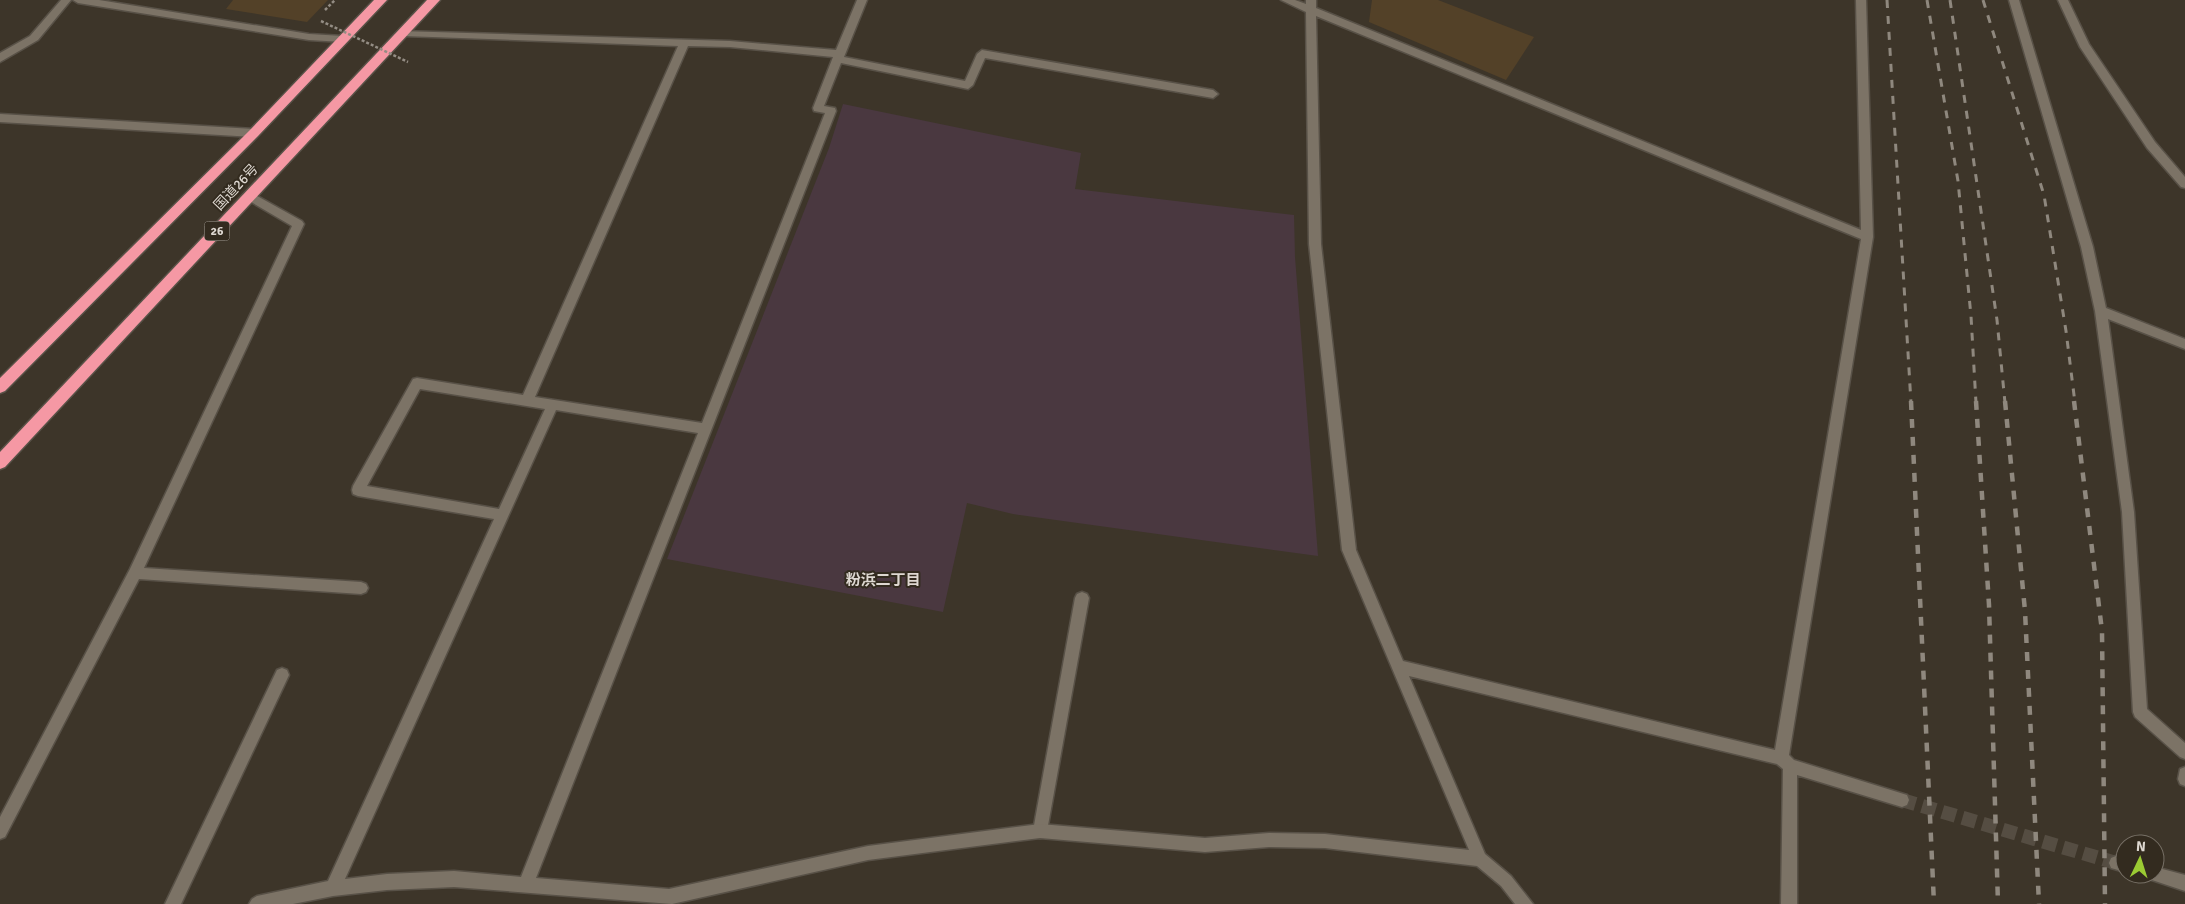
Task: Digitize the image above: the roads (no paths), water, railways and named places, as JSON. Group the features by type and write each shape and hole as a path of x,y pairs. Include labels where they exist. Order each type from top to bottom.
{"highway":[{"name":"国道26号","path":"0,387 254,133 381,0"},
{"name":"国道26号","path":"0,462 434,0"}],"street":[{"path":"0,58 34,38 66,0"},
{"path":"78,0 309,37 344,39"},
{"path":"525,886 831,111 818,108 862,0"},
{"path":"1286,0 1311,5 1866,237"},
{"path":"1789,904 1786,762 1866,237 1861,0"},
{"path":"2014,0 2087,248 2101,311 2128,512 2140,712 2185,752"},
{"path":"2063,0 2084,45 2151,145 2185,184"},
{"path":"1311,5 1315,244 1349,550 1480,859 1506,881 1525,904"},
{"path":"404,33 730,44 838,56 968,85 982,54 1214,94"},
{"path":"527,400 685,42"},
{"path":"0,118 254,133"},
{"path":"0,832 135,573 298,224 250,196"},
{"path":"2101,311 2185,344"},
{"path":"502,515 358,490 417,383 705,429"},
{"path":"333,888 553,404"},
{"path":"135,573 361,588"},
{"path":"1040,831 1082,598"},
{"path":"1399,667 1786,762 1902,800"},
{"path":"173,904 282,675"},
{"path":"257,904 333,888 387,882 454,879 670,897 763,875 868,854 946,842 1040,831 1205,845 1268,840 1325,841 1480,859"},
{"path":"2165,877 2185,883"}],"tunnel":[{"path":"1902,800 2115,863"}],"railway":[{"path":"1887,0 1911,403"},
{"path":"1927,0 1958,181 1971,316 1976,403"},
{"path":"1950,0 1997,320 2005,403"},
{"path":"1983,0 2044,195 2066,331 2075,403"},
{"path":"1911,401 1934,904"},
{"path":"1976,401 1989,605 1998,904"},
{"path":"2005,401 2025,611 2039,904"},
{"path":"2074,401 2102,631 2105,904"}],"district":[{"name":"粉浜二丁目","path":"883,580"}]}
